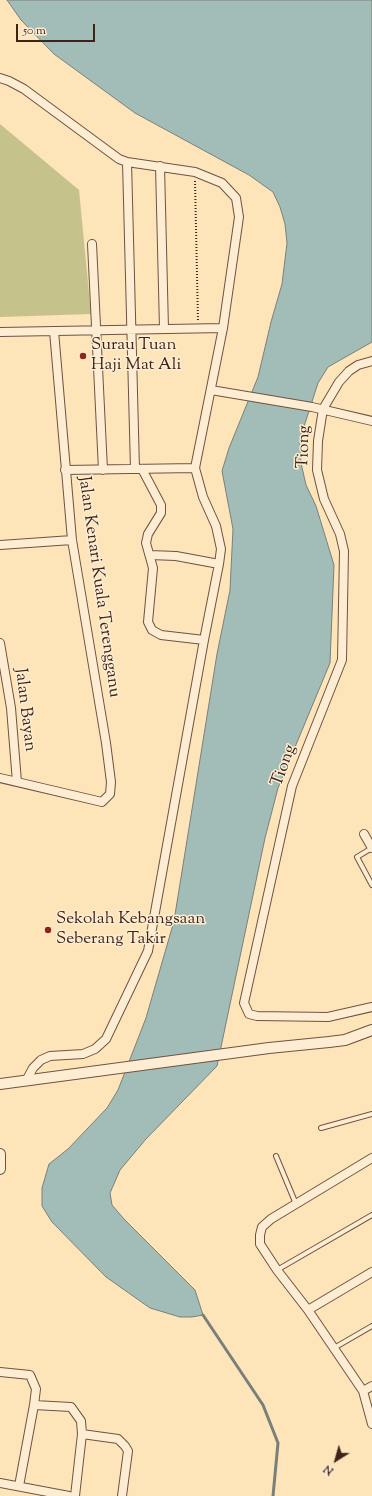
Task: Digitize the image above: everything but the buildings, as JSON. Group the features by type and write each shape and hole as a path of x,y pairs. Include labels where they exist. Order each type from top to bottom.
{"street":[{"path":"0,78 24,89 119,159 127,162 195,172 222,183 236,198 239,217 223,328 195,468 203,497 216,526 220,548 219,564 146,959 106,1039 95,1049 83,1054 50,1056 41,1060 33,1068 26,1081"},
{"path":"127,162 132,329 139,469 161,505 158,520 148,534 146,543 153,568 148,622 152,630 161,635 204,640"},
{"path":"160,166 164,329"},
{"path":"92,244 103,470"},
{"path":"0,332 223,328"},
{"name":"Jalan Kenari Kuala Terengganu","path":"17,782 102,802 107,799 110,794 112,782 72,540 54,331"},
{"path":"322,409 339,382 349,371 358,365 372,361"},
{"path":"211,390 312,407 372,421"},
{"name":"Tiong","path":"322,409 318,441 317,470 324,499 340,534 344,551 342,660 292,786 244,1003 249,1014 257,1016 328,1017 372,1007"},
{"path":"65,470 195,468"},
{"path":"0,544 72,540"},
{"path":"150,555 176,556 219,564"},
{"name":"Jalan Bayan","path":"0,643 11,708 17,782"},
{"path":"0,778 17,782"},
{"path":"364,834 372,848"},
{"path":"0,1084 269,1048 345,1040 372,1030"},
{"path":"0,1154 0,1170"},
{"path":"372,1158 271,1219 262,1227 260,1235 260,1244 277,1270 308,1310 363,1391 372,1424"},
{"path":"308,1310 372,1272"},
{"path":"0,1372 30,1375 34,1380 36,1389 24,1490"},
{"path":"363,1391 372,1386"},
{"path":"34,1405 71,1407 81,1421 82,1434 75,1496"},
{"path":"82,1434 118,1439 125,1446 128,1451 122,1496"},
{"path":"0,1483 24,1490 69,1496"}],"lane":[{"path":"372,848 357,857 372,885"},
{"path":"322,1128 372,1114"},
{"path":"276,1156 296,1204"},
{"path":"277,1270 372,1215"},
{"path":"334,1348 372,1326"}],"path":[{"path":"195,172 198,328"}],"shaded area":[{"path":"0,124 79,190 91,314 0,317"}],"water":[{"path":"7,0 372,0 372,342 328,367 318,383 300,439 301,463 306,485 316,506 334,565 330,663 278,788 265,838 217,1066 146,1139 120,1170 110,1193 112,1205 124,1219 195,1290 203,1315 192,1317 180,1317 150,1308 106,1277 52,1222 42,1206 42,1188 49,1164 68,1149 107,1108 118,1090 146,1018 174,921 217,654 230,590 233,529 222,471 229,448 258,377 282,284 287,243 285,224 280,207 273,192 249,175 135,113 54,54 21,20"}],"waterway":[{"path":"203,1315 263,1405 278,1443 273,1496"}],"place":[{"name":"Surau Tuan Haji Mat Ali","path":"83,356"},
{"name":"Sekolah Kebangsaan Seberang Takir","path":"48,930"}]}
